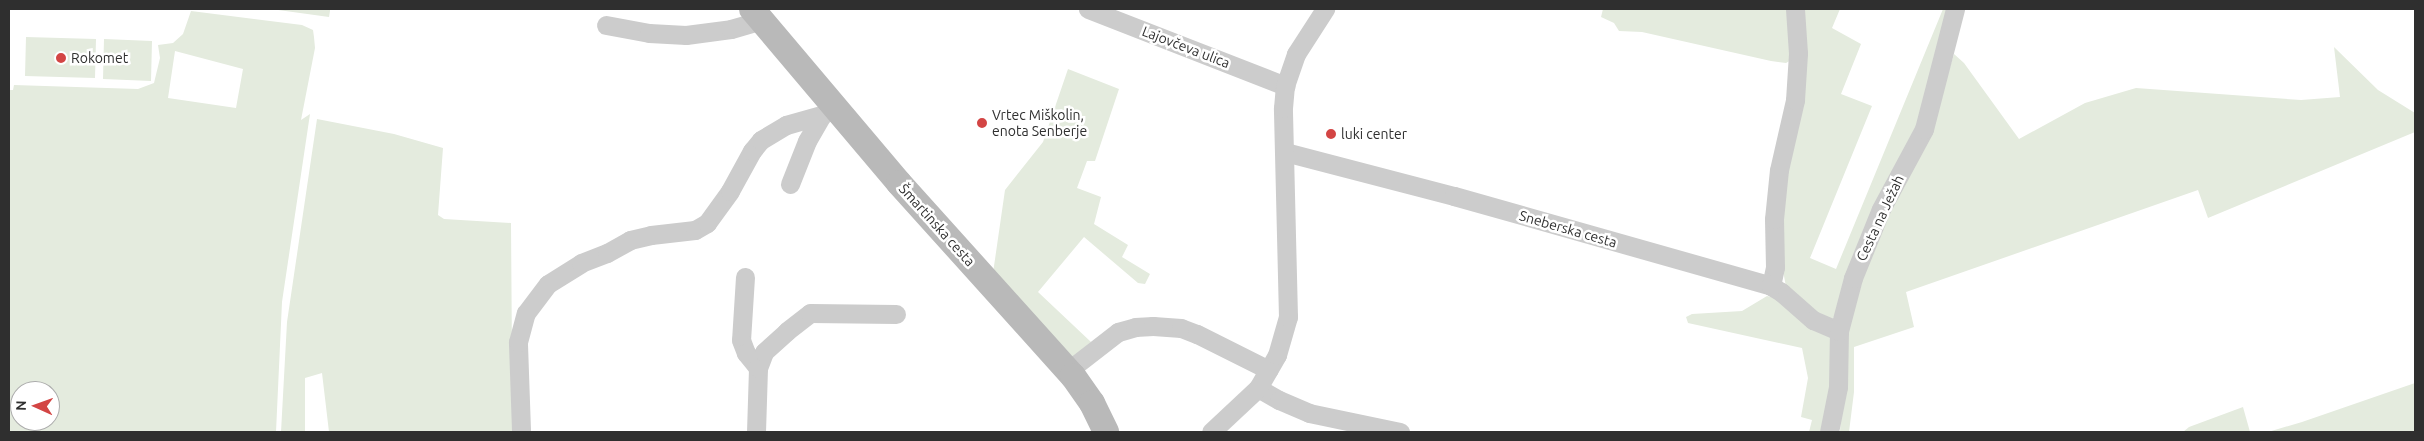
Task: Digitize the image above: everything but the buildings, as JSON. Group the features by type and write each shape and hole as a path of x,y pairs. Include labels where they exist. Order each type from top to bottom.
{"main road":[{"name":"Šmartinska cesta","path":"757,14 828,111 899,183 1069,370 1084,389 1106,432"}],"street":[{"name":"Lajovčeva ulica","path":"1088,9 1285,86"},
{"path":"1211,432 1258,388 1277,355 1288,317 1283,108 1285,86 1296,54 1325,9"},
{"path":"1771,286 1775,267 1774,219 1779,170 1796,90 1798,53 1795,9"},
{"name":"Cesta na Ježah","path":"1829,432 1838,387 1839,331 1852,278 1880,209 1924,129 1956,9"},
{"name":"Šmartinska cesta","path":"606,25 648,33 686,35 731,29 757,14"},
{"path":"790,184 807,141 828,111"},
{"path":"521,430 518,342 526,313 548,284 581,264 607,253 630,240 651,235 695,230 707,223 730,191 752,151 761,140 786,125 828,111"},
{"name":"Sneberska cesta","path":"1285,152 1454,196 1771,286 1781,292 1813,320 1839,331"},
{"path":"745,276 742,340 746,352 758,368"},
{"path":"756,432 758,368 764,352 810,313 896,314"},
{"path":"1069,370 1118,332 1135,327 1153,326 1181,328 1197,334 1269,370"},
{"path":"1258,388 1310,413 1400,432"}],"shaded area":[{"path":"271,9 330,9 330,11 329,17"},
{"path":"1603,9 1792,9 1793,59 1786,63 1771,61 1642,32 1619,31 1614,23 1601,17"},
{"path":"1798,9 1840,9 1832,28 1861,44 1841,94 1872,106 1810,258 1836,269 1943,9 1955,9 1941,68 1833,319 1826,319 1787,292 1781,260 1779,239"},
{"path":"191,11 302,25 313,30 315,48 301,120 310,114 282,302 276,432 9,432 9,90 13,90 14,85 138,89 154,83 160,58 158,45 173,43 183,34","holes":["175,51 243,69 236,108 168,98"]},
{"name":"Rokomet","path":"26,37 96,39 95,78 25,76"},
{"path":"104,39 152,41 151,81 103,79"},
{"path":"2334,47 2378,90 2415,113 2415,132 2208,218 2198,190 1906,292 1914,327 1854,347 1854,392 1849,432 1840,432 1845,341 1861,266 1931,127 1954,54 1964,63 2019,139 2085,103 2136,88 2301,100 2340,97"},
{"path":"1068,69 1119,89 1095,161 1087,161 1077,188 1101,197 1094,224 1128,245 1122,257 1150,274 1145,284 1138,283 1084,237 1038,292 1091,342 1073,357 993,273 1005,190 1043,142"},
{"path":"317,119 394,134 443,148 438,215 444,219 511,223 512,358 517,432 329,432 322,373 305,378 305,432 281,432 287,322"},
{"path":"1767,296 1779,299 1832,338 1830,432 1809,432 1812,420 1801,417 1808,378 1802,348 1688,323 1686,317 1692,314 1742,311"},
{"path":"2415,383 2415,432 2268,432 2302,422"},
{"path":"2243,407 2250,432 2183,432 2189,427"}],"place":[{"name":"Rokomet","path":"61,58"},
{"name":"Vrtec Miškolin, enota Senberje","path":"982,123"},
{"name":"luki center","path":"1331,134"}]}
